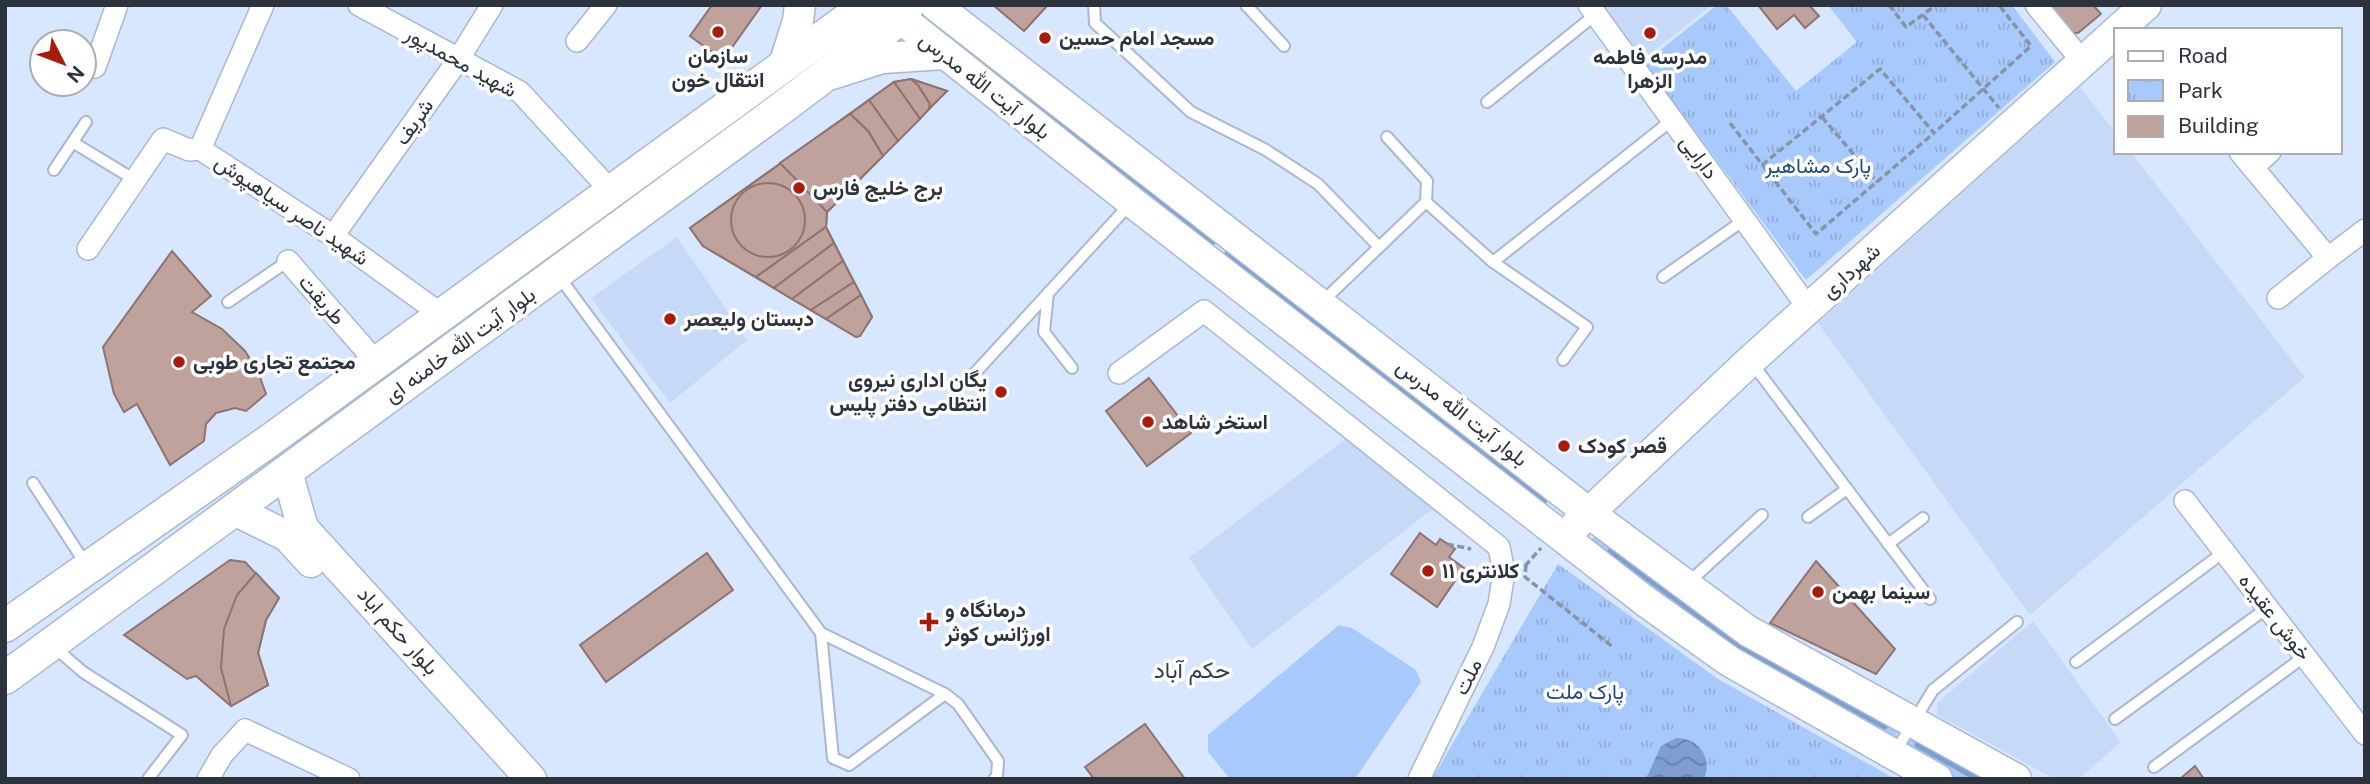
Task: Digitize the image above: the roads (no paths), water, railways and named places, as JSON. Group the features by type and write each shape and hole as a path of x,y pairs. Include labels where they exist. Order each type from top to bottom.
{"main road":[{"path":"785,65 800,5"},
{"name":"بلوار آیت الله خامنه ای","path":"5,626 373,365 867,5"},
{"name":"بلوار آیت الله مدرس","path":"935,5 1589,513 1748,631 2016,779"},
{"name":"بلوار آیت الله خامنه ای","path":"12,677 51,644 779,110 822,77 898,10"},
{"name":"بلوار آیت الله مدرس","path":"898,10 945,54 1553,541 1729,661 1937,779"},
{"name":"شهرداری","path":"1553,541 1589,513 1750,361 2114,36"},
{"path":"822,77 882,58 945,54"},
{"path":"756,88 774,86 782,96 779,110"},
{"path":"373,365 341,403 222,492 224,504 287,536 466,732 505,779"},
{"name":"بلوار حکم اباد","path":"287,472 303,528 531,779"}],"street":[{"path":"98,59 117,5"},
{"name":"شهید ناصر سیاهپوش","path":"263,5 200,149 334,236 442,315"},
{"name":"شهید محمدپور","path":"359,5 520,92 611,191"},
{"name":"شریف","path":"334,236 458,60 492,5"},
{"path":"577,41 606,5"},
{"path":"2036,5 2082,62"},
{"name":"دارایی","path":"1592,10 1809,309"},
{"path":"88,250 163,139 189,150 200,149"},
{"path":"2264,154 2246,160 2328,258"},
{"path":"2278,298 2365,230"},
{"name":"طریقت","path":"288,261 373,365"},
{"name":"ملت","path":"1119,373 1204,312 1499,547 1504,572 1499,604 1483,647 1419,779"},
{"name":"خوش عقیده","path":"2185,501 2365,734"},
{"path":"208,779 222,755 245,730 349,779"}],"lane":[{"path":"1094,5 1096,23 1191,112 1266,150 1318,184 1379,247"},
{"path":"1246,5 1284,46"},
{"path":"1487,103 1592,10"},
{"path":"1493,262 1672,120"},
{"path":"54,170 86,122"},
{"path":"1321,303 1426,202 1427,181 1387,137"},
{"path":"74,143 135,180"},
{"path":"974,374 1132,202"},
{"path":"1426,202 1493,262 1587,327 1563,360"},
{"path":"1662,277 1744,220"},
{"name":"طریقت","path":"228,302 288,261"},
{"path":"557,274 821,633 945,694 958,704 998,761 995,779"},
{"path":"1048,293 1044,332 1072,368"},
{"path":"1750,361 1930,599"},
{"path":"33,483 88,568"},
{"path":"1808,517 1847,489"},
{"path":"1686,584 1762,515"},
{"path":"1888,544 1923,518"},
{"path":"2076,662 2224,552"},
{"path":"2116,719 2267,608"},
{"path":"1894,754 1933,690 2017,622"},
{"path":"821,633 833,758 849,765 945,694"},
{"path":"51,644 83,672 182,735 148,779"},
{"path":"2154,768 2305,656"}],"water":[{"path":"1676,738 1691,741 1702,750 1707,763 1704,779 1646,779 1661,746"}],"waterway":[{"path":"946,33 1214,242"},
{"path":"1227,253 1545,501"},
{"path":"1610,551 1745,650 1885,727"},
{"path":"1917,745 1977,779"}],"place":[{"name":"سازمان انتقال خون","path":"718,32"},
{"name":"مدرسه فاطمه الزهرا","path":"1650,33"},
{"name":"مسجد امام حسین","path":"1045,38"},
{"name":"برج خلیج فارس","path":"799,188"},
{"name":"دبستان ولیعصر","path":"670,319"},
{"name":"مجتمع تجاری طوبی","path":"179,362"},
{"name":"یگان اداری نیروی انتظامی دفتر پلیس","path":"1001,392"},
{"name":"استخر شاهد","path":"1148,422"},
{"name":"قصر کودک","path":"1564,446"},
{"name":"کلانتری ۱۱","path":"1428,571"},
{"name":"سینما بهمن","path":"1818,592"},
{"name":"درمانگاه و اورژانس کوثر","path":"929,622"}],"district":[{"name":"حکم آباد","path":"1192,670"}],"park label":[{"name":"پارک مشاهیر","path":"1818,166"},
{"name":"پارک ملت","path":"1585,692"}]}
